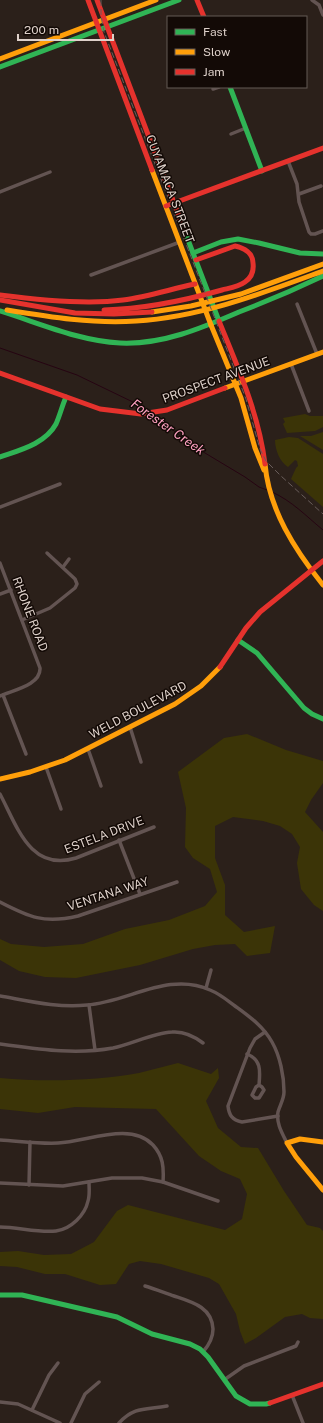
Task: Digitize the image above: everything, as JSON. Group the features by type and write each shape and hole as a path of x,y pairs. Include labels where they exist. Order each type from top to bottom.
{"main road":[{"name":"CUYAMACA STREET","path":"88,0 195,284 241,398 260,462 265,471"},
{"name":"CUYAMACA STREET","path":"97,0 250,400 260,434 265,471"},
{"path":"0,59 156,0"},
{"path":"0,67 178,0"},
{"path":"197,0 204,16"},
{"path":"0,63 5,61 8,56"},
{"path":"230,88 262,171"},
{"path":"166,206 323,148"},
{"path":"193,253 228,240 237,239 253,241 299,254 323,254"},
{"path":"37,307 84,310 128,309 164,304 216,292 244,283 248,279 254,266 251,256 245,249 235,246 196,260"},
{"path":"0,300 74,313 129,314 158,312 219,300 247,292 323,264"},
{"path":"0,309 72,320 137,321 158,319 222,305 256,295 323,271"},
{"path":"0,309 80,336 119,343 145,342 159,340 211,324 285,294 323,276"},
{"path":"0,295 31,299 100,302 124,300 195,284"},
{"name":"PROSPECT AVENUE","path":"0,373 82,404 109,411 144,414 177,407 321,353"},
{"path":"0,457 34,444 45,438 56,424 66,397"},
{"path":"265,471 271,498 288,537 323,585"},
{"name":"WELD BOULEVARD","path":"0,779 46,767 88,749 175,704 201,686 214,674 260,612 323,561"},
{"path":"238,640 258,655 304,708 323,719"},
{"path":"323,1142 306,1140 290,1141 287,1143 296,1157 323,1190"},
{"path":"0,1295 22,1295 117,1317 152,1334 187,1342 208,1357 236,1396 250,1404 266,1404 323,1384"}],"street":[{"path":"312,0 319,5 323,14"},
{"path":"231,134 246,128"},
{"path":"288,161 297,184 299,202 309,232 311,234 315,234 323,231"},
{"path":"0,192 50,172"},
{"path":"299,194 321,186"},
{"path":"91,275 180,242"},
{"path":"298,304 321,353"},
{"path":"291,364 308,411"},
{"path":"0,507 60,484"},
{"path":"22,620 50,608 75,588 77,584 75,579 48,553"},
{"path":"63,567 69,559"},
{"name":"RHONE ROAD","path":"0,563 41,672 38,678 33,682 1,695"},
{"path":"0,594 10,590"},
{"path":"1,695 26,754"},
{"path":"130,727 141,762"},
{"path":"88,749 101,786"},
{"path":"46,767 61,809"},
{"name":"ESTELA DRIVE","path":"0,794 26,843 35,853 43,858 56,861 69,860 154,827"},
{"path":"119,840 140,894"},
{"name":"VENTANA WAY","path":"0,902 26,915 45,919 58,919 78,916 177,882"},
{"path":"206,988 211,970"},
{"path":"0,996 51,1005 89,1005 172,984 189,984 206,988 219,994 259,1024 272,1042 279,1057 284,1092 278,1116 279,1126 287,1143"},
{"path":"89,1005 95,1050"},
{"path":"0,1044 61,1051 95,1050 117,1047 173,1032 190,1035 203,1043"},
{"path":"265,1032 253,1042 228,1106 229,1113 232,1118 242,1122 278,1116"},
{"path":"248,1054 255,1058 259,1064 259,1085"},
{"path":"0,1140 58,1143 110,1134 141,1136 153,1145 162,1158 164,1165 163,1182"},
{"path":"28,1185 30,1142"},
{"path":"0,1183 63,1186 112,1178 142,1178 163,1182 218,1201"},
{"path":"0,1227 56,1231 68,1226 78,1219 85,1209 88,1201 89,1182"},
{"path":"145,1286 194,1302 206,1311 211,1321 213,1332 210,1342 203,1352"},
{"path":"224,1380 244,1366 296,1346 298,1342"},
{"path":"32,1410 48,1375 58,1363"},
{"path":"71,1423 85,1394 99,1382"},
{"path":"292,1395 303,1423"},
{"path":"0,1402 18,1404 60,1423"},
{"path":"119,1423 137,1410 167,1406"}],"shaded area":[{"path":"305,414 310,416 323,416 323,427 315,431 287,433 283,424 285,422 283,418"},
{"path":"323,432 323,450 300,436 311,436"},
{"path":"289,437 298,438 323,454 323,507 291,479 298,466 297,461 295,460 288,467 278,455 275,440"},
{"path":"247,734 286,750 323,761 323,783 311,800 305,812 323,832 323,911 314,905 301,889 297,863 300,847 292,834 280,826 263,821 233,817 215,826 215,858 225,885 225,915 244,932 275,926 270,953 247,956 235,944 215,945 193,949 140,965 76,978 45,977 19,971 0,960 0,939 11,944 44,947 83,944 125,929 169,920 205,906 217,892 210,869 193,858 185,847 186,808 178,772 224,738"},
{"path":"178,1063 211,1074 218,1068 219,1078 206,1101 218,1128 241,1147 258,1148 307,1225 320,1228 323,1231 323,1319 310,1318 302,1314 285,1317 245,1344 236,1314 219,1284 209,1278 161,1264 140,1261 129,1264 116,1284 100,1285 65,1274 45,1274 17,1267 0,1266 0,1252 18,1251 44,1255 71,1254 94,1242 117,1211 128,1205 225,1230 242,1219 247,1194 240,1179 221,1171 199,1156 156,1109 75,1107 38,1113 0,1109 0,1078 52,1080 105,1078 139,1073"}],"waterway":[{"name":"Forester Creek","path":"0,348 77,375 137,404 147,411"},
{"name":"Forester Creek","path":"152,414 195,447 259,487 267,490"},
{"name":"Forester Creek","path":"272,492 292,504 323,530"}],"railway":[{"path":"101,0 101,16 104,32 246,399 260,449 266,461 323,514"}],"traffic: fast":[{"path":"0,67 179,0"},
{"path":"230,88 262,171"},
{"path":"185,232 219,321"},
{"path":"193,253 221,242 238,239 300,253 323,254"},
{"path":"0,311 59,331 89,339 105,342 136,343 166,338 211,324 282,295 323,276"},
{"path":"0,457 24,449 45,437 56,424 66,397"},
{"path":"238,640 257,653 304,708 323,719"},
{"path":"0,1295 22,1295 117,1317 152,1334 190,1344 200,1349 208,1357 236,1396 250,1404 270,1403"}],"traffic: slow":[{"path":"0,59 156,0"},
{"path":"152,170 211,325"},
{"path":"152,312 191,306 241,294 323,264"},
{"path":"7,310 104,322 160,319 184,315 231,303 278,288 323,271"},
{"path":"211,325 241,398 255,448 264,470"},
{"path":"225,388 323,352"},
{"path":"265,464 267,481 285,529 303,558 323,585"},
{"path":"0,779 30,772 65,760 175,704 201,686 220,667"},
{"path":"323,1142 300,1139 287,1143 296,1157 323,1190"}],"traffic: jam":[{"path":"88,0 152,170"},
{"path":"97,0 185,232"},
{"path":"197,0 204,16"},
{"path":"166,206 323,148"},
{"path":"104,310 164,304 234,287 247,280 253,269 253,259 250,254 242,248 235,246 196,260"},
{"path":"0,295 30,299 93,302 141,297 195,284"},
{"path":"0,300 75,313 114,314 152,312"},
{"path":"219,321 253,409 265,464"},
{"path":"0,373 100,409 141,414 167,410 225,388"},
{"path":"220,667 246,628 260,612 323,561"},
{"path":"270,1403 323,1384"}]}
